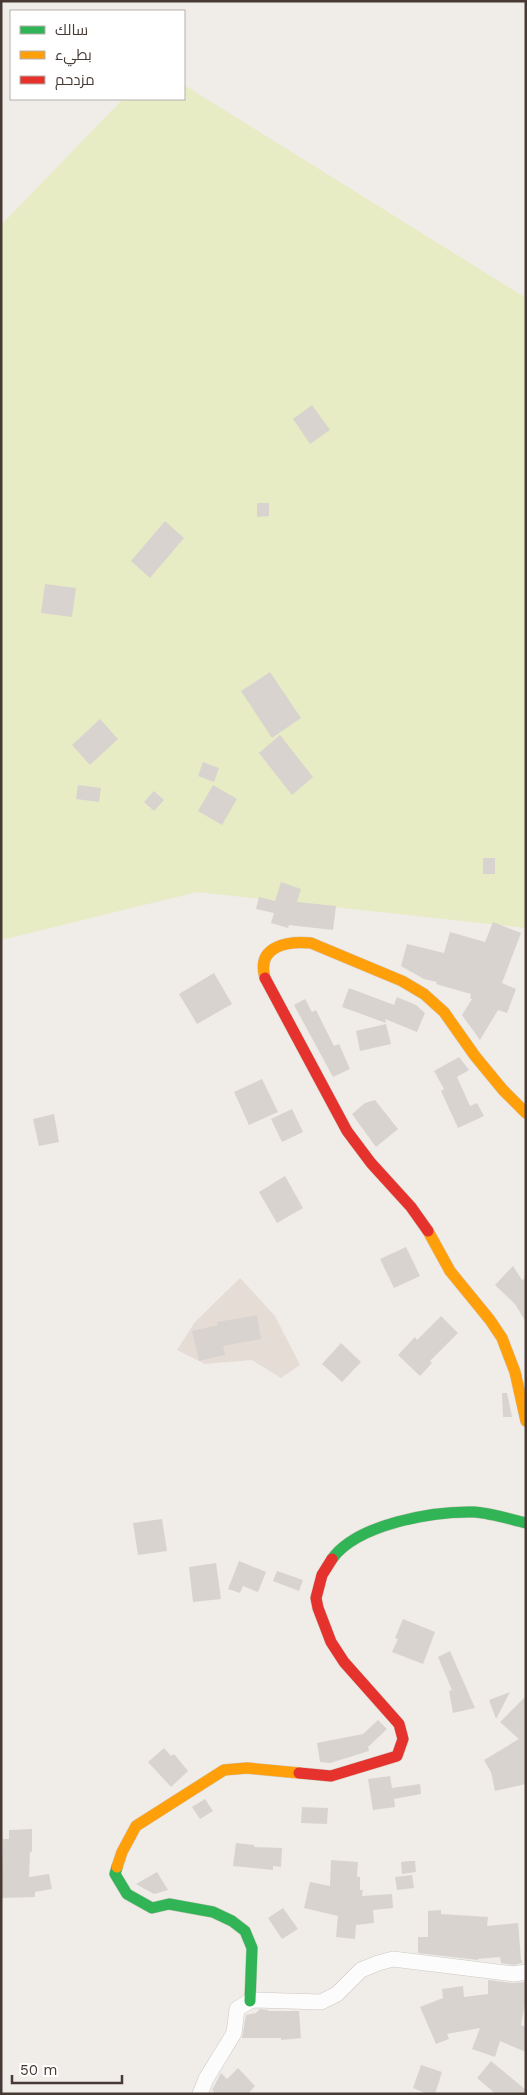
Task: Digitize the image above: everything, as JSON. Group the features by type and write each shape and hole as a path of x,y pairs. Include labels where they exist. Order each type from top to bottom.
{"street":[{"path":"526,1113 503,1090 475,1056 444,1012 424,994 402,981 311,943 296,941 282,943 270,951 264,962 264,974 303,1045 336,1113 356,1145 419,1217 451,1273 496,1328 510,1358 519,1384 526,1420"},
{"path":"250,2001 252,1948 245,1931 232,1921 213,1912 169,1904 152,1908 127,1894 115,1874 122,1852 136,1826 224,1770 247,1768 332,1776 397,1756 404,1742 402,1728 392,1714 352,1673 328,1639 316,1598 324,1567 353,1539 377,1528 427,1515 476,1512 526,1523"},
{"path":"200,2094 206,2079 234,2034 237,2009 250,2001 321,2002 337,1994 361,1970 393,1959 514,1974 526,1972"}],"shaded area":[{"path":"240,1278 275,1316 300,1365 281,1378 252,1360 205,1364 177,1350 195,1322"}],"green space":[{"path":"185,86 526,298 526,928 197,892 1,940 1,225 122,100 185,100"}],"building":[{"path":"312,405 330,430 310,444 293,419"},
{"path":"257,503 269,503 269,516 257,517"},
{"path":"165,521 184,538 150,578 131,561"},
{"path":"45,584 76,588 72,617 41,613"},
{"path":"270,672 301,718 272,738 241,691"},
{"path":"100,719 118,739 90,765 72,745"},
{"path":"280,735 313,777 292,795 259,753"},
{"path":"203,762 219,768 214,782 198,776"},
{"path":"78,785 101,788 99,802 76,799"},
{"path":"213,785 237,799 222,825 198,811"},
{"path":"154,791 164,800 154,811 144,802"},
{"path":"483,858 495,858 495,874 483,874"},
{"path":"281,882 301,889 297,902 336,906 333,930 289,925 288,928 271,923 274,913 256,909 259,897 275,901"},
{"path":"493,922 521,933 502,983 516,989 507,1013 498,1010 480,1040 462,1015 472,999 470,998 471,994 436,984 437,982 424,979 401,966 407,944 444,953 450,932 485,942"},
{"path":"214,973 232,1004 197,1024 179,994"},
{"path":"349,988 394,1005 397,997 416,1005 425,1013 417,1032 385,1019 386,1023 342,1007"},
{"path":"305,999 312,1012 316,1010 334,1046 339,1044 350,1069 333,1077 294,1005"},
{"path":"386,1024 391,1044 360,1051 356,1031"},
{"path":"459,1057 469,1070 457,1077 470,1106 477,1103 484,1116 458,1128 441,1091 444,1089 434,1071"},
{"path":"262,1079 278,1112 249,1125 234,1092"},
{"path":"375,1100 398,1129 376,1147 352,1114 365,1103"},
{"path":"292,1109 303,1132 282,1142 271,1119"},
{"path":"54,1114 59,1142 39,1146 33,1119"},
{"path":"285,1176 303,1208 277,1223 259,1192"},
{"path":"406,1247 420,1276 394,1288 380,1259"},
{"path":"513,1266 522,1280 526,1278 526,1322 515,1304 495,1285"},
{"path":"257,1315 261,1339 223,1346 225,1355 199,1361 192,1331 218,1325 217,1322"},
{"path":"441,1316 458,1333 430,1361 432,1363 420,1376 398,1355 415,1337 417,1340"},
{"path":"341,1343 361,1362 342,1382 322,1364"},
{"path":"502,1393 507,1393 512,1417 503,1417"},
{"path":"162,1519 167,1551 138,1555 133,1523"},
{"path":"239,1561 266,1572 258,1592 243,1586 240,1593 228,1589"},
{"path":"216,1563 221,1599 193,1602 189,1567"},
{"path":"277,1571 303,1580 299,1591 273,1581"},
{"path":"403,1619 435,1632 423,1664 392,1652 398,1639 395,1638"},
{"path":"450,1651 475,1708 453,1713 449,1691 452,1690 438,1657"},
{"path":"510,1692 496,1719 489,1700"},
{"path":"526,1696 526,1784 495,1791 491,1772 484,1760 519,1739 500,1722"},
{"path":"378,1720 387,1729 368,1747 369,1751 330,1763 320,1762 317,1743 363,1734"},
{"path":"164,1748 171,1756 174,1754 188,1771 171,1787 148,1762"},
{"path":"390,1776 392,1788 420,1784 421,1794 394,1799 395,1807 373,1810 368,1779"},
{"path":"205,1799 213,1811 200,1819 192,1807"},
{"path":"302,1807 328,1808 327,1824 301,1823"},
{"path":"32,1829 29,1877 49,1874 52,1889 35,1892 35,1897 1,1898 3,1839 9,1839 9,1830"},
{"path":"236,1843 254,1845 254,1847 282,1848 281,1867 273,1866 273,1870 233,1866"},
{"path":"331,1860 358,1862 357,1877 360,1877 360,1890 363,1890 362,1896 392,1894 393,1908 373,1910 374,1923 356,1925 355,1939 336,1937 338,1916 304,1908 310,1882 330,1886"},
{"path":"415,1861 416,1872 402,1874 401,1862"},
{"path":"157,1872 168,1890 154,1894 136,1884"},
{"path":"412,1875 414,1888 397,1890 395,1877"},
{"path":"283,1908 298,1929 282,1939 268,1918"},
{"path":"441,1910 441,1914 488,1917 487,1926 518,1923 522,1963 514,1965 501,1963 500,1957 478,1960 418,1953 418,1937 428,1937 428,1911"},
{"path":"488,1980 513,1983 526,1982 526,1998 521,2025 526,2027 526,2052 500,2041 495,2057 472,2049 480,2028 447,2034 449,2039 436,2044 420,2007 443,1998 442,1989 463,1986 464,1997 488,1994"},
{"path":"260,2009 268,2011 299,2011 301,2038 281,2040 281,2038 242,2038 246,2015 256,2013"},
{"path":"491,2061 526,2090 526,2094 496,2094 477,2078"},
{"path":"421,2065 442,2072 435,2094 428,2094 413,2088"},
{"path":"238,2068 255,2086 248,2094 216,2094 212,2090 221,2073 227,2079"}],"traffic: fast":[{"path":"332,1559 344,1547 377,1528 418,1517 457,1512 474,1512 526,1523"},
{"path":"117,1867 115,1874 127,1894 152,1908 169,1904 213,1912 232,1921 245,1931 252,1948 250,2001"}],"traffic: slow":[{"path":"265,978 263,967 269,952 292,943 311,943 402,981 424,994 444,1012 475,1056 503,1090 526,1113"},
{"path":"428,1231 450,1271 490,1320 502,1338 515,1372 526,1421"},
{"path":"117,1867 122,1852 136,1826 224,1770 247,1768 299,1773"}],"traffic: jam":[{"path":"265,978 347,1131 371,1163 411,1207 428,1231"},
{"path":"299,1773 331,1776 397,1756 403,1739 399,1724 344,1662 331,1642 316,1598 322,1575 332,1559"}]}
